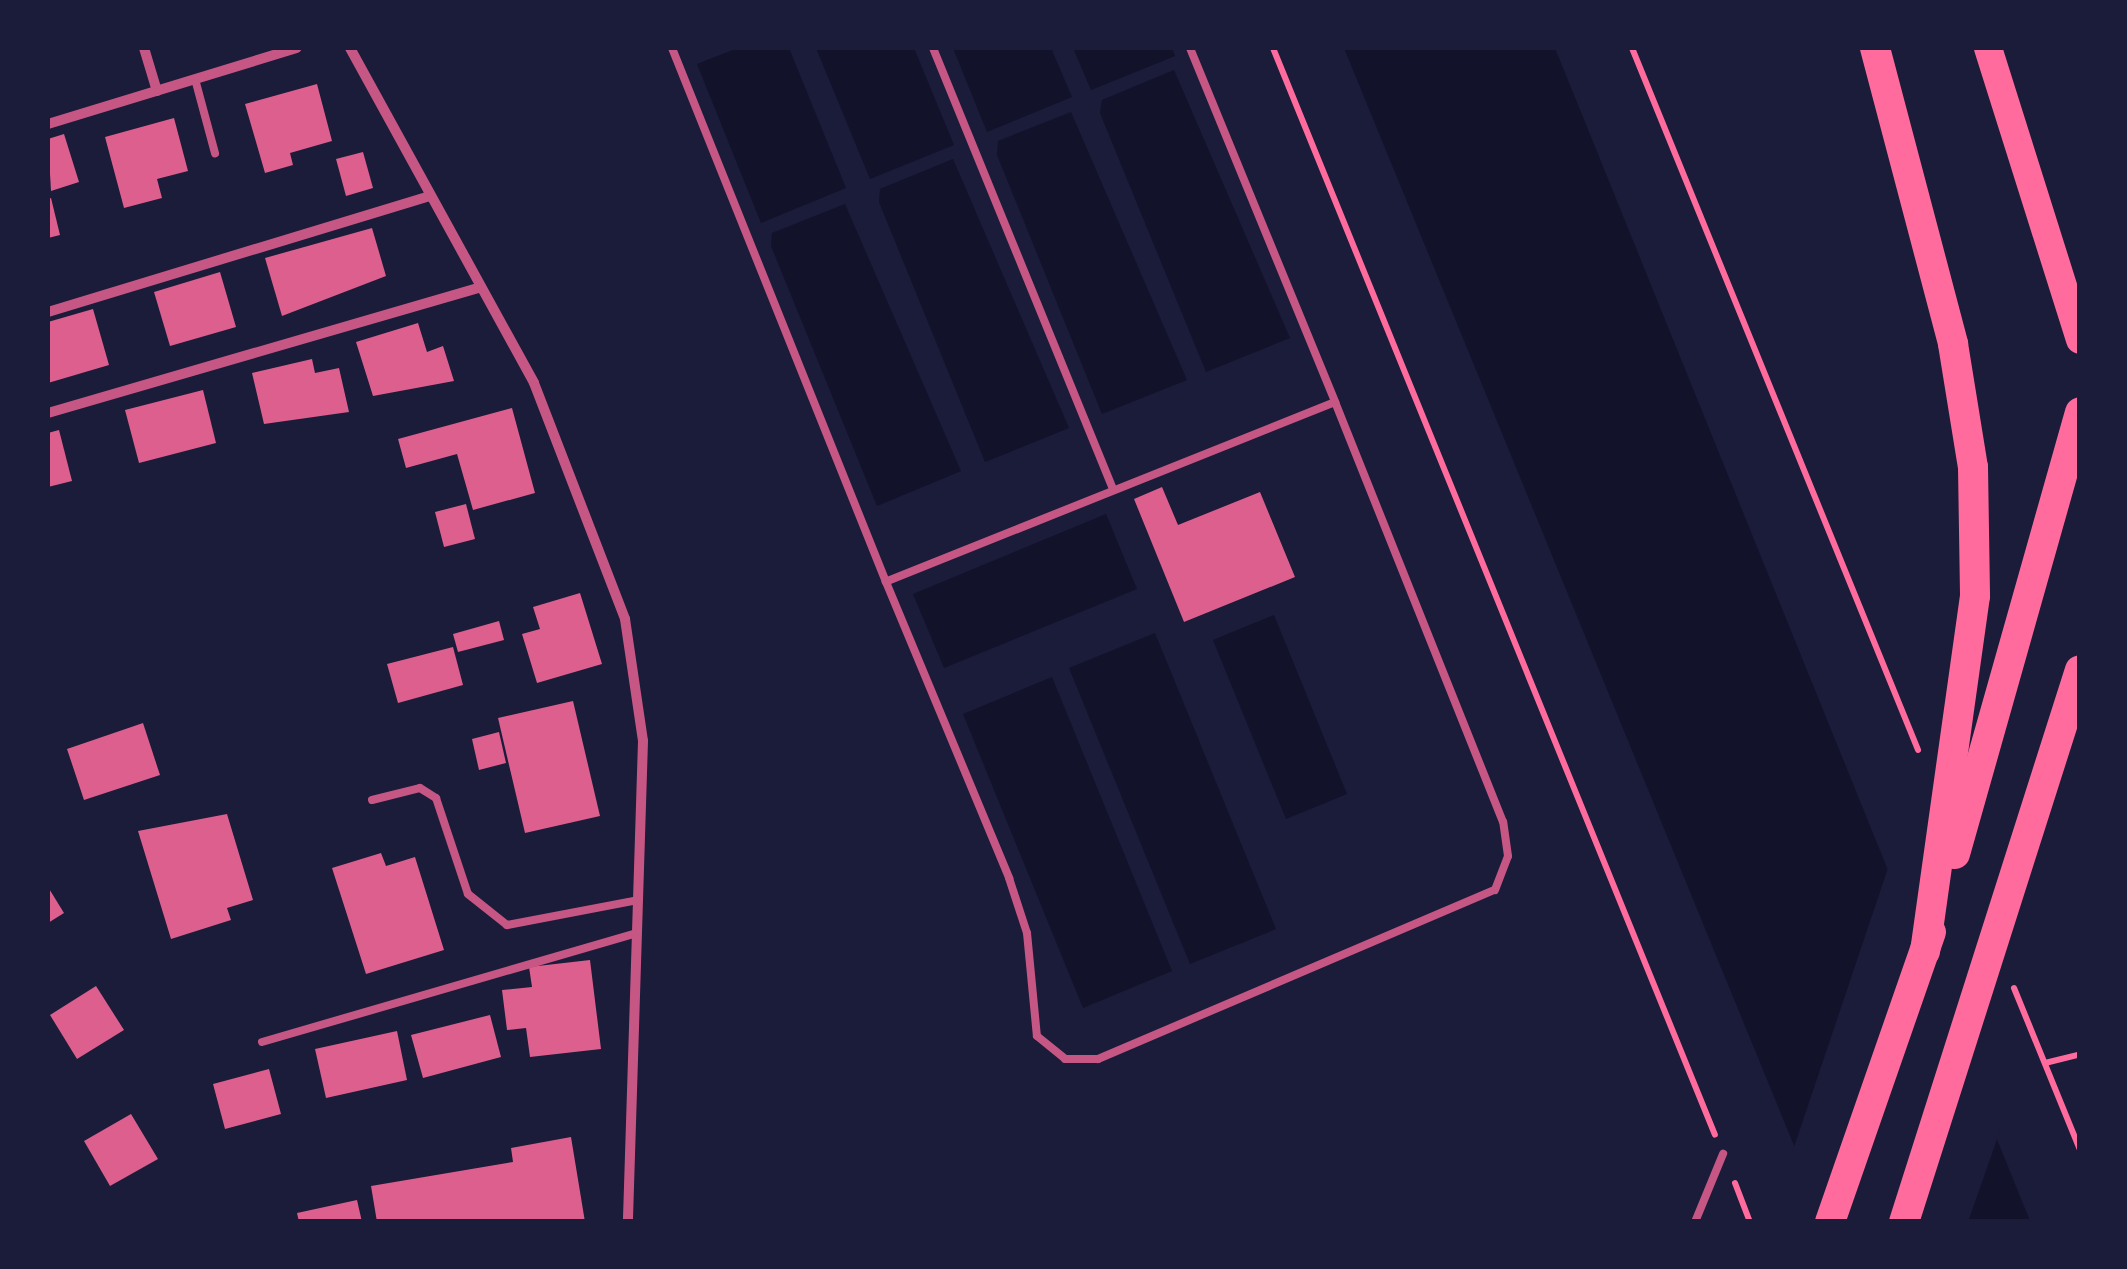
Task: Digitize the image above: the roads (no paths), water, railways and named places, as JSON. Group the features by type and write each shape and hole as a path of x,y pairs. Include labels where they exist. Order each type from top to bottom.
{"highway":[{"path":"1875,48 1966,407 1976,564 1961,708 1925,951"},
{"path":"1988,48 2080,340"},
{"path":"1830,1222 1925,951 1984,762 2080,412"},
{"path":"1904,1222 2026,858 2080,670"}],"street":[{"path":"144,48 157,90"},
{"path":"48,124 297,48"},
{"path":"350,48 481,287 567,457 625,619 644,741 628,1222"},
{"path":"48,312 431,196"},
{"path":"48,413 481,287"}],"lane":[{"path":"687,48 673,50 1009,878 1027,932 1037,1036 1065,1059 1098,1059 1465,910 1495,890 1502,873 1503,822 1190,48"},
{"path":"933,48 1114,488"},
{"path":"195,79 215,153"},
{"path":"886,582 1334,402"},
{"path":"372,800 420,788 436,798 468,894 507,925 638,900"},
{"path":"262,1042 636,933"},
{"path":"1695,1222 1723,1154"}]}
